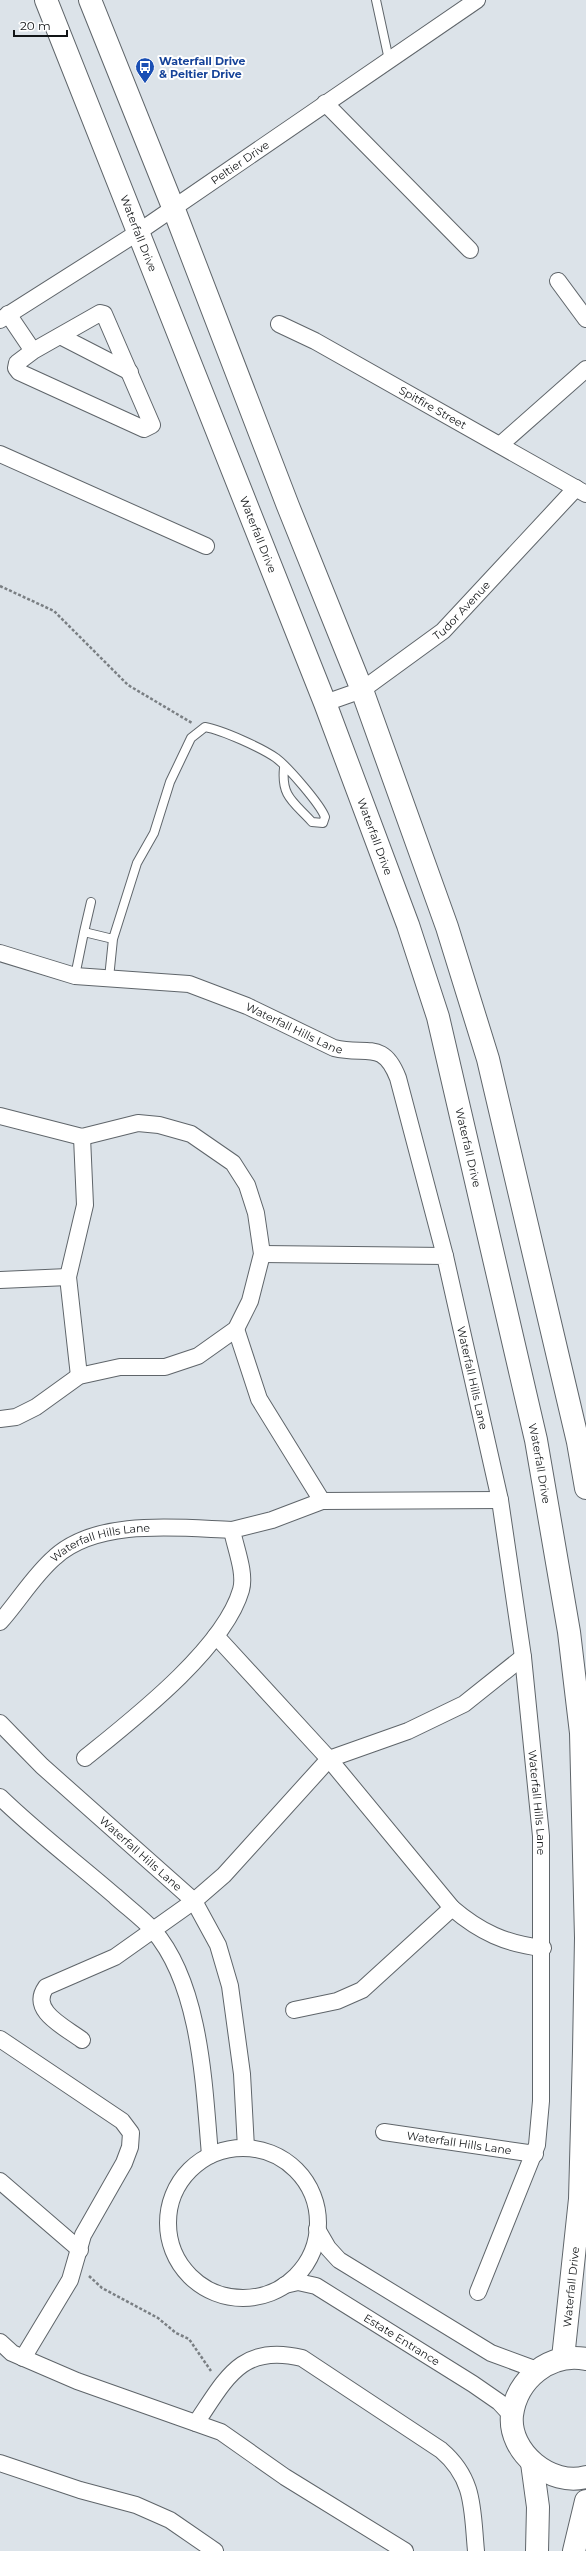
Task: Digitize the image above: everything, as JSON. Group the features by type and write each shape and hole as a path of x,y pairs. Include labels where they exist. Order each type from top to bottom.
{"main road":[{"name":"Waterfall Drive","path":"46,0 137,233 325,703 408,925 438,1017 536,1440 569,1632 581,1733 586,1938 580,2199 563,2358"},
{"path":"90,0 173,206 288,506 362,690 447,927 488,1059 578,1442 586,1488"},
{"path":"586,2359 563,2358 537,2370 520,2391 512,2416 520,2447 532,2463 547,2473 563,2478 586,2477"},
{"path":"532,2463 538,2507 537,2551"},
{"path":"574,2551 586,2501"}],"street":[{"name":"Peltier Drive","path":"4,317 137,233 173,206 477,0"},
{"path":"325,103 470,250"},
{"path":"558,281 586,319"},
{"path":"100,313 104,314 152,425 150,428 144,429 19,372 16,368 17,362 60,336 100,313"},
{"path":"4,317 33,351"},
{"name":"Spitfire Street","path":"279,324 315,341 581,491"},
{"path":"60,336 130,372"},
{"path":"500,445 586,369"},
{"path":"0,454 206,546"},
{"name":"Tudor Avenue","path":"325,703 362,690 443,631 581,491"},
{"name":"Waterfall Hills Lane","path":"0,953 75,976 189,984 247,1006 334,1048 346,1051 374,1050 385,1055 393,1065 398,1078 445,1256 500,1500 523,1658 541,1836 543,1948 541,2102 535,2154 478,2292"},
{"path":"0,1116 82,1137 138,1123 160,1126 191,1134 233,1163 247,1185 258,1220 262,1254 250,1301 236,1328 198,1356 165,1367 120,1367 79,1376 36,1407 16,1417 0,1419"},
{"path":"79,1376 68,1277 85,1205 82,1137"},
{"path":"262,1254 445,1256"},
{"path":"0,1280 68,1277"},
{"path":"236,1328 259,1400 322,1501"},
{"name":"Waterfall Hills Lane","path":"0,1622 32,1580 67,1547 102,1534 133,1527 232,1530 272,1520 322,1501 500,1500"},
{"path":"85,1758 152,1704 216,1636 241,1590 242,1580 232,1530"},
{"path":"216,1636 329,1759 452,1908 468,1922 495,1937 520,1945 543,1948"},
{"path":"82,2040 44,2011 40,2003 40,1995 46,1987 115,1957 194,1901 224,1875 329,1759 408,1731 464,1704 523,1658"},
{"name":"Waterfall Hills Lane","path":"0,1722 42,1766 194,1901 218,1945 226,1969 242,2074 246,2148"},
{"path":"3,1806 153,1930 181,1978 197,2038 204,2080 210,2155"},
{"path":"294,2010 337,2001 362,1990 452,1908"},
{"path":"0,2039 122,2121 131,2132 130,2147 124,2163 89,2222 78,2257 61,2297 23,2358"},
{"name":"Waterfall Hills Lane","path":"384,2132 535,2154"},
{"path":"246,2148 263,2150 279,2157 294,2167 305,2180 313,2195 317,2212 317,2230 306,2262 296,2275 285,2285 257,2296 235,2297 215,2292 196,2281 181,2266 171,2246 169,2232 170,2204 178,2184 192,2168 210,2155 228,2149 246,2148"},
{"path":"0,2181 78,2257"},
{"path":"317,2230 328,2248 339,2260 491,2353 537,2370"},
{"name":"Estate Entrance","path":"285,2285 298,2282 316,2286 473,2384 499,2402 512,2416"},
{"path":"0,2342 12,2353 77,2381 222,2432 285,2478 405,2551"},
{"path":"196,2423 223,2383 236,2368 252,2358 286,2354 302,2358 434,2445 456,2462 465,2476 471,2505 476,2551"},
{"path":"0,2464 80,2490 136,2504 170,2520 215,2551"}],"lane":[{"path":"376,0 389,60"},
{"path":"109,978 113,939 137,863 154,833 170,782 191,738 200,729 205,727 217,729 276,758 320,807 325,817 323,823 312,822 286,794 283,782 284,768"},
{"path":"75,976 90,902"},
{"path":"84,932 113,939"}],"path":[{"path":"0,586 54,611 128,685 180,714 200,729"},
{"path":"78,2257 102,2288 158,2318 176,2333 189,2339 207,2368 223,2383"}],"place":[{"name":"Waterfall Drive & Peltier Drive","path":"145,84"}]}
